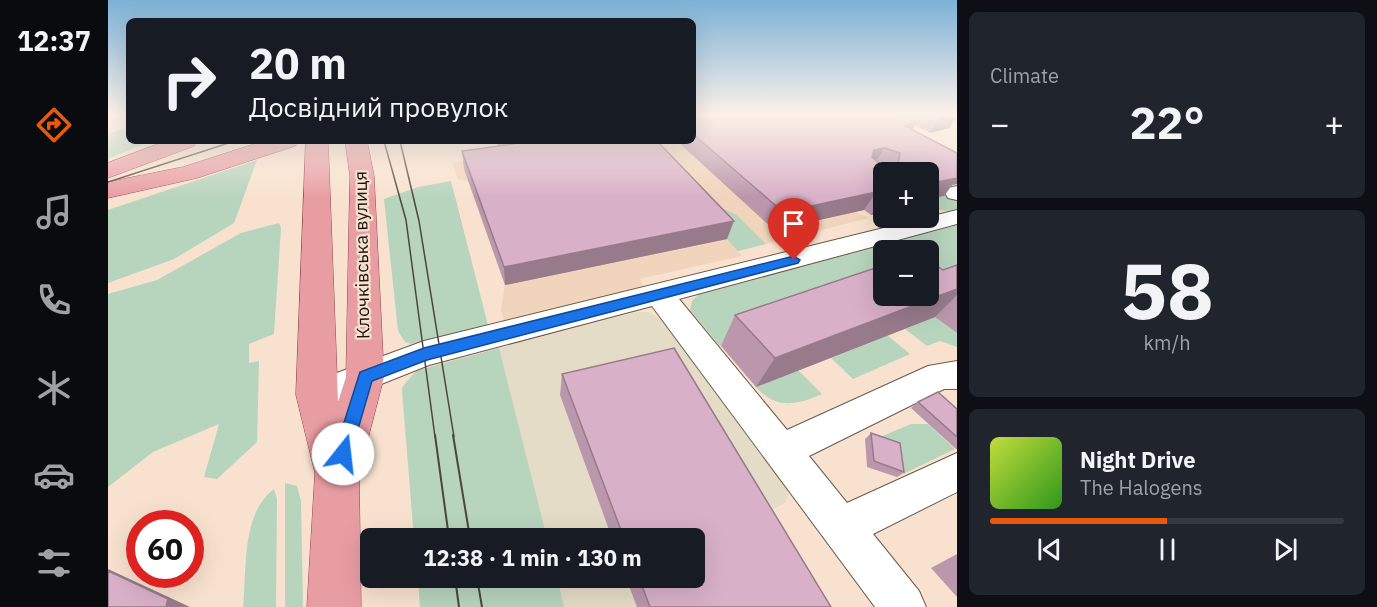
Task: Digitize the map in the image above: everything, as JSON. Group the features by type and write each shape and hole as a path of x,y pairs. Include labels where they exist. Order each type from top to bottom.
{"main road":[{"path":"108,171 178,144"},
{"path":"108,190 188,173 278,144"},
{"name":"Клочківська вулиця","path":"316,144 316,395 337,473"},
{"name":"Клочківська вулиця","path":"334,607 337,473 365,377 362,176 357,144"}],"street":[{"path":"316,395 424,354 874,239 944,215"},
{"path":"852,222 874,239"},
{"path":"659,294 903,607"},
{"path":"781,451 940,376 957,375"},
{"path":"841,528 957,472"}],"shaded area":[{"path":"696,142 869,218 738,251 742,256 639,279 645,288 504,321 501,310 505,285 468,181 458,179 452,163 570,144"},
{"path":"636,312 648,312 670,324 784,482 788,494 785,503 770,511 828,607 420,607 419,588 705,588 705,528 413,528 402,396 405,382 416,371"}],"green space":[{"path":"108,142 144,144 108,159"},
{"path":"257,160 234,223 174,259 108,283 108,210"},
{"path":"451,181 488,325 411,344 405,342 398,331 384,199 418,187"},
{"path":"952,194 957,197 957,209 939,210 939,197"},
{"path":"724,209 737,215 766,244 738,251 703,213"},
{"path":"279,223 281,228 274,334 249,344 249,363 259,361 257,442 217,479 204,477 219,424 153,452 108,487 108,294 157,280 241,233"},
{"path":"957,225 957,285 939,292 939,240 900,240"},
{"path":"873,247 873,292 720,346 690,310 692,301 700,293"},
{"path":"935,317 957,333 957,347 940,341 927,346 905,329"},
{"path":"887,335 910,354 853,379 831,358"},
{"path":"499,348 544,528 413,528 402,388 416,371"},
{"path":"798,370 822,394 804,401 787,403 771,399 756,387"},
{"path":"911,424 928,424 955,449 897,477 871,441"},
{"path":"285,483 297,486 301,501 303,607 285,607"},
{"path":"274,489 277,499 276,607 243,607 251,527 263,499"},
{"path":"419,588 559,588 564,607 420,607"}],"building":[{"path":"703,142 936,142 957,153 957,178 939,182 939,162 898,162 900,153 884,148 874,150 872,157 878,162 873,162 873,193 783,212"},
{"path":"514,144 660,144 734,221 504,267 462,151"},
{"path":"957,265 957,289 939,296 939,267 943,270"},
{"path":"873,269 873,306 912,306 775,358 735,315"},
{"path":"674,348 831,607 650,607 643,588 705,588 705,528 620,528 562,374"},
{"path":"938,392 957,409 957,437 918,402"},
{"path":"871,433 900,443 904,472 874,461"},
{"path":"108,571 126,579 126,588 144,588 168,599 166,607 108,607"}],"tram line":[{"path":"108,182 226,144"},
{"path":"385,144 406,220 435,437"},
{"path":"401,144 419,221 454,437"},
{"path":"435,435 448,528"},
{"path":"453,435 468,528"},
{"path":"456,588 459,607"},
{"path":"479,588 482,607"}],"route":[{"path":"343,454 365,377 424,354 794,260"}]}
